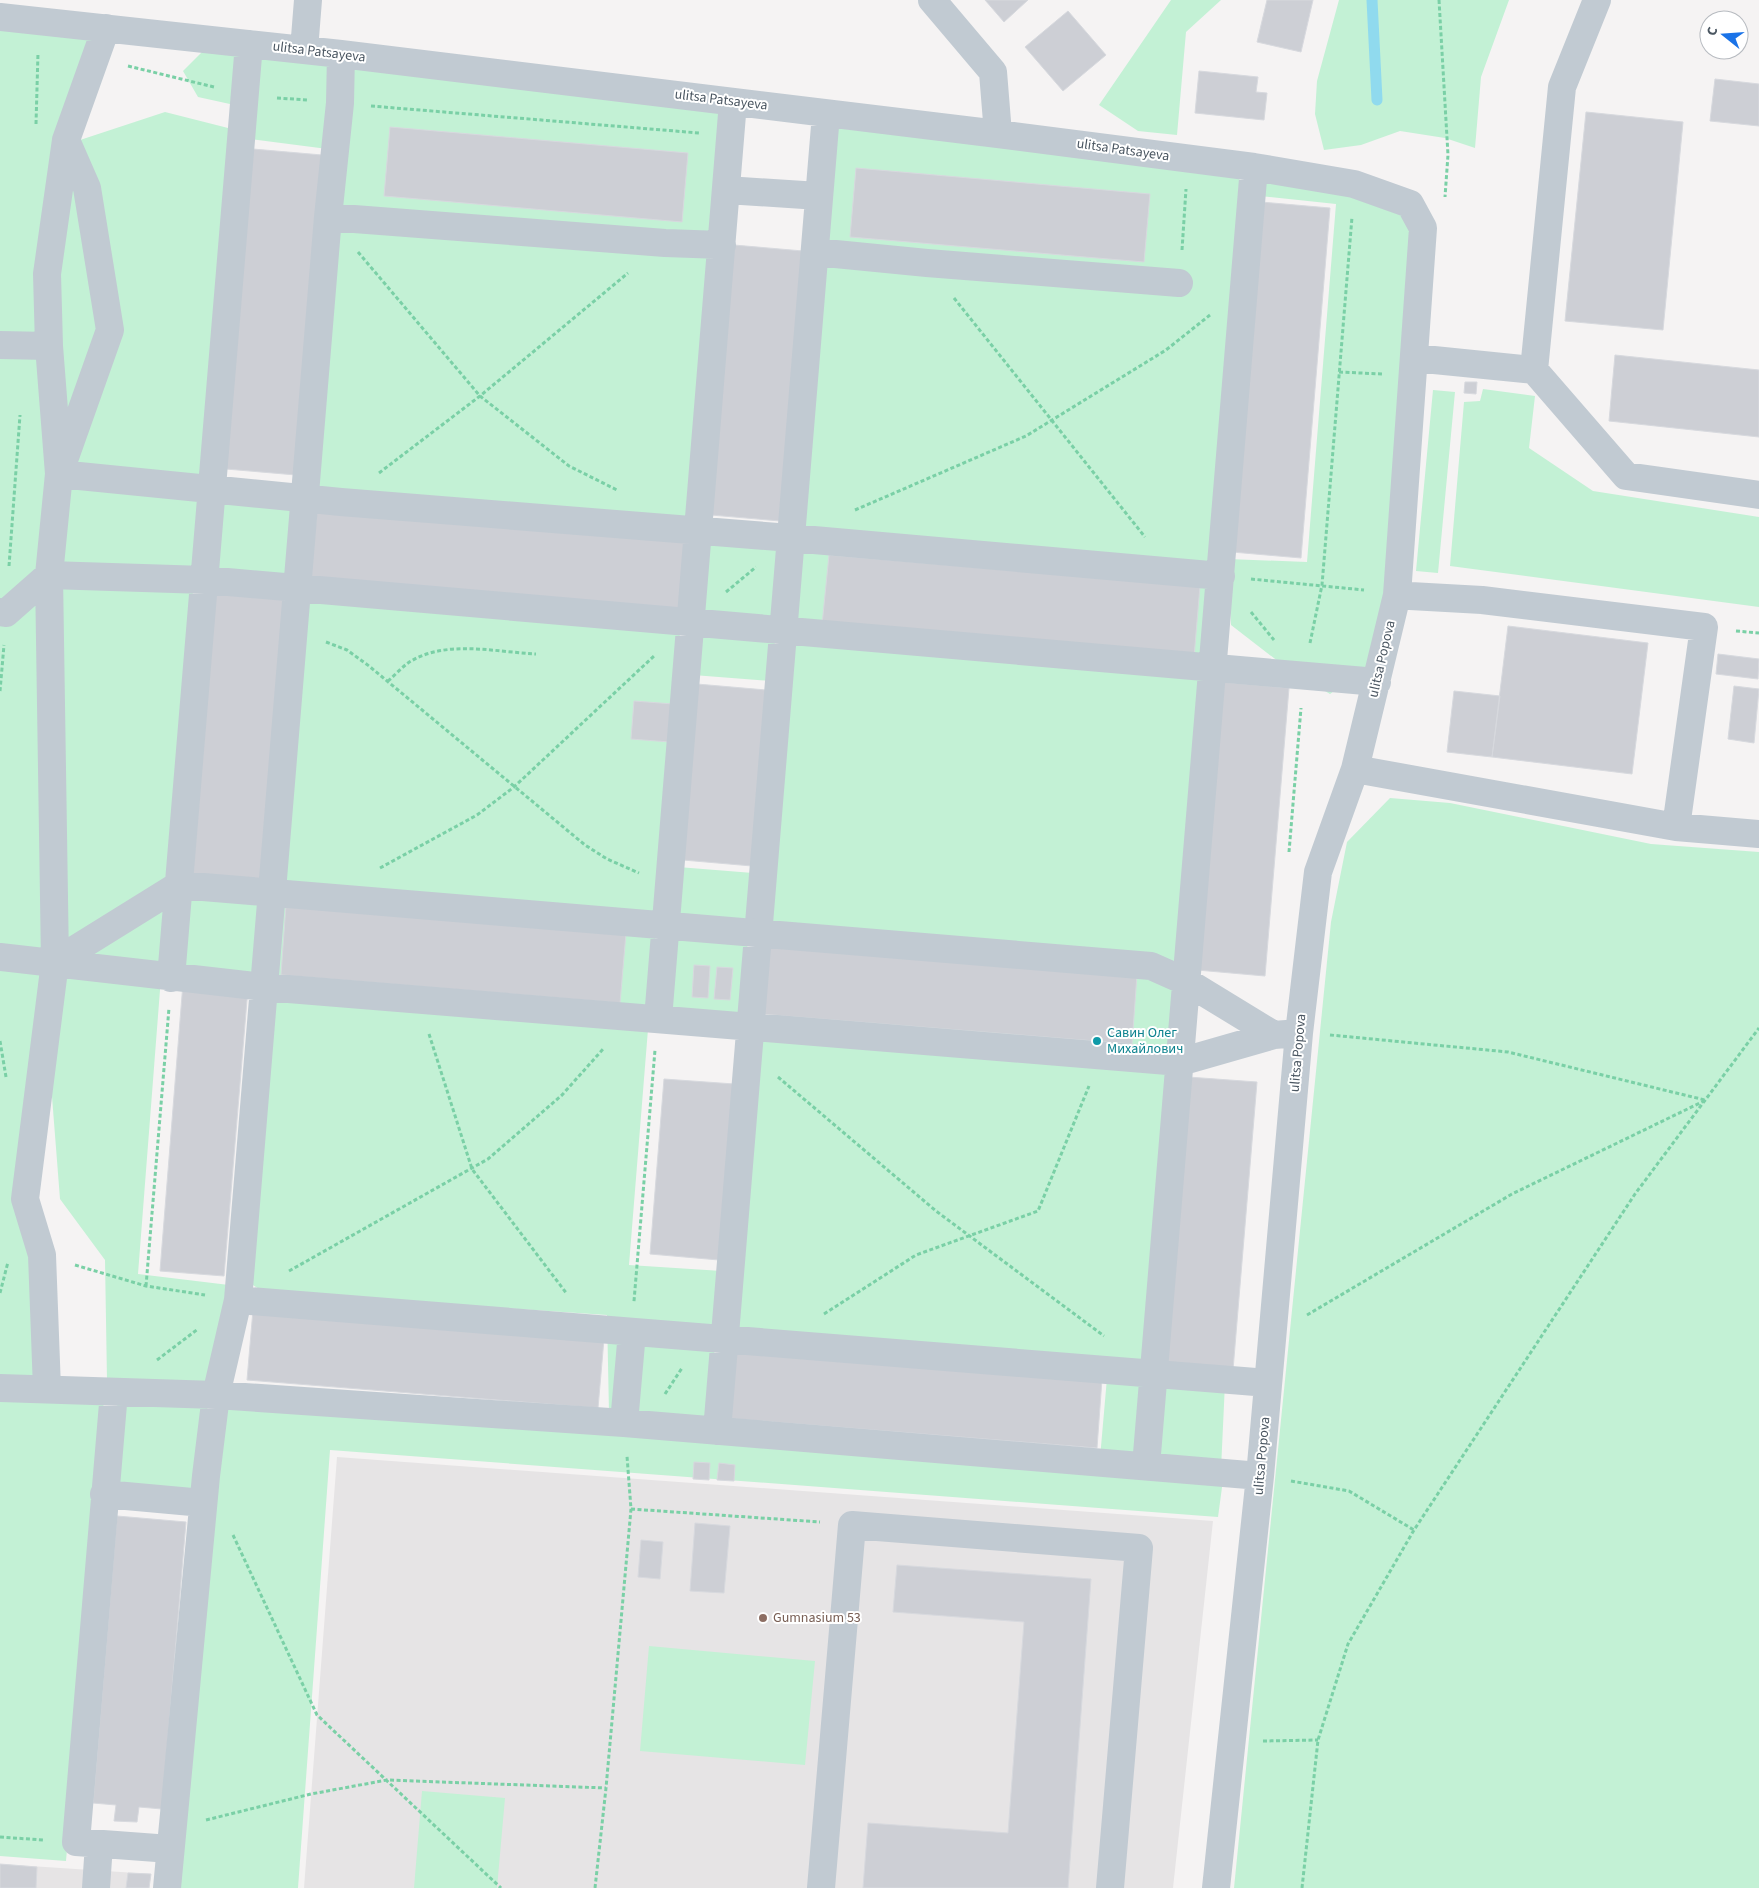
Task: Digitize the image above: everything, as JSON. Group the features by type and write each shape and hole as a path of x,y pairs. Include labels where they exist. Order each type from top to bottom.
{"street":[{"path":"304,50 308,0"},
{"path":"932,0 993,72 998,134"},
{"path":"1534,370 1562,87 1597,0"},
{"name":"ulitsa Patsayeva","path":"0,17 36,10 106,28 341,54 1254,167 1354,184 1410,204 1423,228"},
{"path":"47,1389 42,1256 25,1199 55,962 49,575 59,474 49,346 47,274 66,140 106,28"},
{"path":"171,978 249,44"},
{"path":"167,1888 203,1503 216,1395 238,1300 328,217 340,103 341,54"},
{"path":"658,1019 733,102"},
{"path":"717,1431 713,1339 749,1038 826,114"},
{"path":"59,474 110,330 87,188 66,140"},
{"path":"1146,1466 1254,167"},
{"path":"726,190 819,196"},
{"path":"328,217 665,243 722,245"},
{"name":"ulitsa Popova","path":"1216,1888 1260,1476 1273,1335 1287,1034 1318,872 1355,769 1377,682 1404,595 1414,358 1423,228"},
{"path":"815,252 1179,283"},
{"path":"0,345 49,346"},
{"path":"1414,358 1534,370 1626,476 1759,494"},
{"path":"59,474 341,502 791,538 1221,576"},
{"path":"0,612 6,613 49,575 205,580 1377,682"},
{"path":"1404,595 1482,600 1704,627 1676,827"},
{"path":"1355,769 1676,827 1759,834"},
{"path":"55,962 179,885 1151,966 1187,982 1287,1034"},
{"path":"0,957 55,962 171,978 264,987 658,1019 749,1038 1101,1056 1180,1062 1287,1034"},
{"path":"238,1300 1268,1383"},
{"path":"632,1332 635,1424"},
{"path":"0,1388 216,1395 635,1424 1260,1476"},
{"path":"96,1888 88,1843 104,1494 114,1392"},
{"path":"104,1494 203,1503"},
{"path":"821,1888 852,1525 1139,1548 1110,1888"},
{"path":"88,1843 172,1839"}],"path":[{"path":"1439,0 1448,154"},
{"path":"95,57 245,95 731,136"},
{"path":"1179,283 1188,159"},
{"path":"1303,675 1322,585 1354,184"},
{"path":"328,217 480,396 569,466 621,492"},
{"path":"341,502 480,396 665,243"},
{"path":"927,263 1174,572"},
{"path":"1221,576 1404,595"},
{"path":"1221,576 1303,675"},
{"path":"293,638 321,640 347,650 585,845 607,859 634,872 669,882"},
{"path":"388,682 408,664 434,652 453,649 536,654"},
{"path":"146,1286 171,978"},
{"path":"418,1000 472,1169 569,1298"},
{"path":"281,1276 488,1159 562,1095 631,1018"},
{"path":"632,1332 658,1019"},
{"path":"1302,1888 1318,1740 1348,1644 1414,1530 1635,1194 1759,1028"},
{"path":"1287,1034 1508,1052 1705,1101"},
{"path":"749,1038 936,1211 1108,1339"},
{"path":"777,1344 916,1255 1038,1211 1101,1056"},
{"path":"1273,1335 1512,1194 1705,1101"},
{"path":"42,1256 146,1286 238,1300"},
{"path":"152,1363 199,1328"},
{"path":"595,1888 631,1509 635,1424 713,1339"},
{"path":"1260,1476 1349,1491 1414,1530"},
{"path":"631,1509 852,1525"},
{"path":"230,1529 317,1714 501,1888"},
{"path":"1232,1736 1262,1741 1318,1740"},
{"path":"172,1839 311,1794 387,1780 606,1788"},
{"path":"0,1837 88,1843"}],"shaded area":[{"name":"Gumnasium 53","path":"337,1457 1213,1521 1173,1888 304,1888"},
{"path":"0,1864 151,1874 149,1888 0,1888"}],"green space":[{"path":"1171,0 1221,0 1186,32 1177,135 1138,131 1099,105"},
{"path":"1339,0 1509,0 1481,77 1475,148 1445,138 1400,131 1361,145 1324,150 1315,114 1317,81"},
{"path":"0,24 97,32 56,138 52,475 44,572 0,604"},
{"path":"209,45 722,111 629,1265 722,1271 708,1420 609,1413 607,1315 264,1292 248,1282 343,151 251,139 239,106 198,97 183,71"},
{"path":"165,112 232,129 169,874 138,1274 229,1285 209,1386 107,1380 105,1260 60,1199 51,1084 56,273 77,141"},
{"path":"837,128 1240,173 1151,1379 1225,1383 1221,1469 1100,1458 1107,1378 729,1344"},
{"path":"1261,175 1403,208 1414,230 1393,586 1372,663 1330,694 1288,669 1231,625 1228,559 1307,562 1336,204 1260,196"},
{"path":"1483,389 1535,396 1529,448 1593,491 1759,517 1759,607 1450,566 1464,402 1480,401"},
{"path":"1433,390 1455,392 1438,573 1416,571"},
{"path":"220,500 294,508 290,581 212,573"},
{"path":"706,520 786,528 771,681 693,675"},
{"path":"41,593 50,956 0,952 0,617"},
{"path":"1390,798 1450,803 1651,844 1759,852 1759,1888 1234,1888 1331,922 1347,842"},
{"path":"678,867 753,873 742,1018 668,1013"},
{"path":"189,894 261,902 254,978 183,969"},
{"path":"0,965 45,969 32,1256 38,1378 0,1378"},
{"path":"118,1396 208,1402 198,1496 111,1488"},
{"path":"0,1398 104,1399 66,1861 0,1856"},
{"path":"220,1404 1223,1480 1218,1517 330,1450 298,1888 174,1888"},
{"path":"649,1646 815,1661 805,1765 640,1751"},
{"path":"422,1791 505,1798 497,1888 414,1888"}],"building":[{"path":"985,0 1028,0 1004,22"},
{"path":"1267,0 1313,0 1301,52 1257,42"},
{"path":"1068,11 1106,55 1063,91 1025,47"},
{"path":"1199,71 1258,77 1256,92 1267,93 1264,120 1195,113"},
{"path":"1715,79 1759,84 1759,126 1710,121"},
{"path":"1586,112 1683,122 1663,330 1565,321"},
{"path":"390,127 688,153 682,222 384,196"},
{"path":"253,149 322,155 296,475 226,469"},
{"path":"856,168 1150,194 1144,262 850,237"},
{"path":"1261,202 1330,208 1301,558 1232,552"},
{"path":"734,245 803,251 780,521 711,515"},
{"path":"1615,355 1759,370 1759,437 1609,421"},
{"path":"1465,382 1477,382 1476,394 1464,393"},
{"path":"317,511 688,542 682,611 310,579"},
{"path":"829,555 1200,586 1194,657 822,625"},
{"path":"215,590 285,596 261,884 191,878"},
{"path":"1508,626 1648,643 1632,774 1492,757"},
{"path":"1718,654 1759,659 1758,679 1716,674"},
{"path":"1221,682 1289,688 1265,976 1197,970"},
{"path":"697,684 766,690 752,866 683,860"},
{"path":"1734,686 1759,689 1754,743 1728,739"},
{"path":"1454,691 1500,696 1492,757 1447,752"},
{"path":"634,701 673,704 670,742 631,739"},
{"path":"286,905 626,933 620,1003 281,975"},
{"path":"765,945 1137,975 1132,1044 760,1014"},
{"path":"694,965 710,966 708,998 692,997"},
{"path":"717,967 733,968 730,1000 714,999"},
{"path":"183,983 248,988 224,1276 160,1271"},
{"path":"1188,1077 1257,1082 1233,1370 1164,1364"},
{"path":"664,1079 734,1084 719,1260 650,1254"},
{"path":"253,1310 604,1339 598,1408 247,1380"},
{"path":"730,1349 1102,1379 1097,1448 724,1418"},
{"path":"694,1462 710,1463 709,1480 693,1479"},
{"path":"719,1463 735,1465 734,1481 717,1480"},
{"path":"117,1516 186,1522 162,1809 139,1807 137,1822 114,1821 116,1805 93,1803"},
{"path":"695,1523 730,1526 724,1593 690,1591"},
{"path":"641,1540 663,1542 660,1579 638,1577"},
{"path":"897,1565 1091,1579 1068,1888 863,1888 868,1823 1008,1833 1024,1622 893,1612"},
{"path":"0,1864 37,1867 36,1888 0,1888"},
{"path":"128,1873 151,1874 149,1888 126,1888"}],"waterway":[{"path":"1372,0 1377,100"}],"place":[{"name":"Савин Олег Михайлович","path":"1097,1041"},
{"name":"Gumnasium 53","path":"763,1618"}]}
